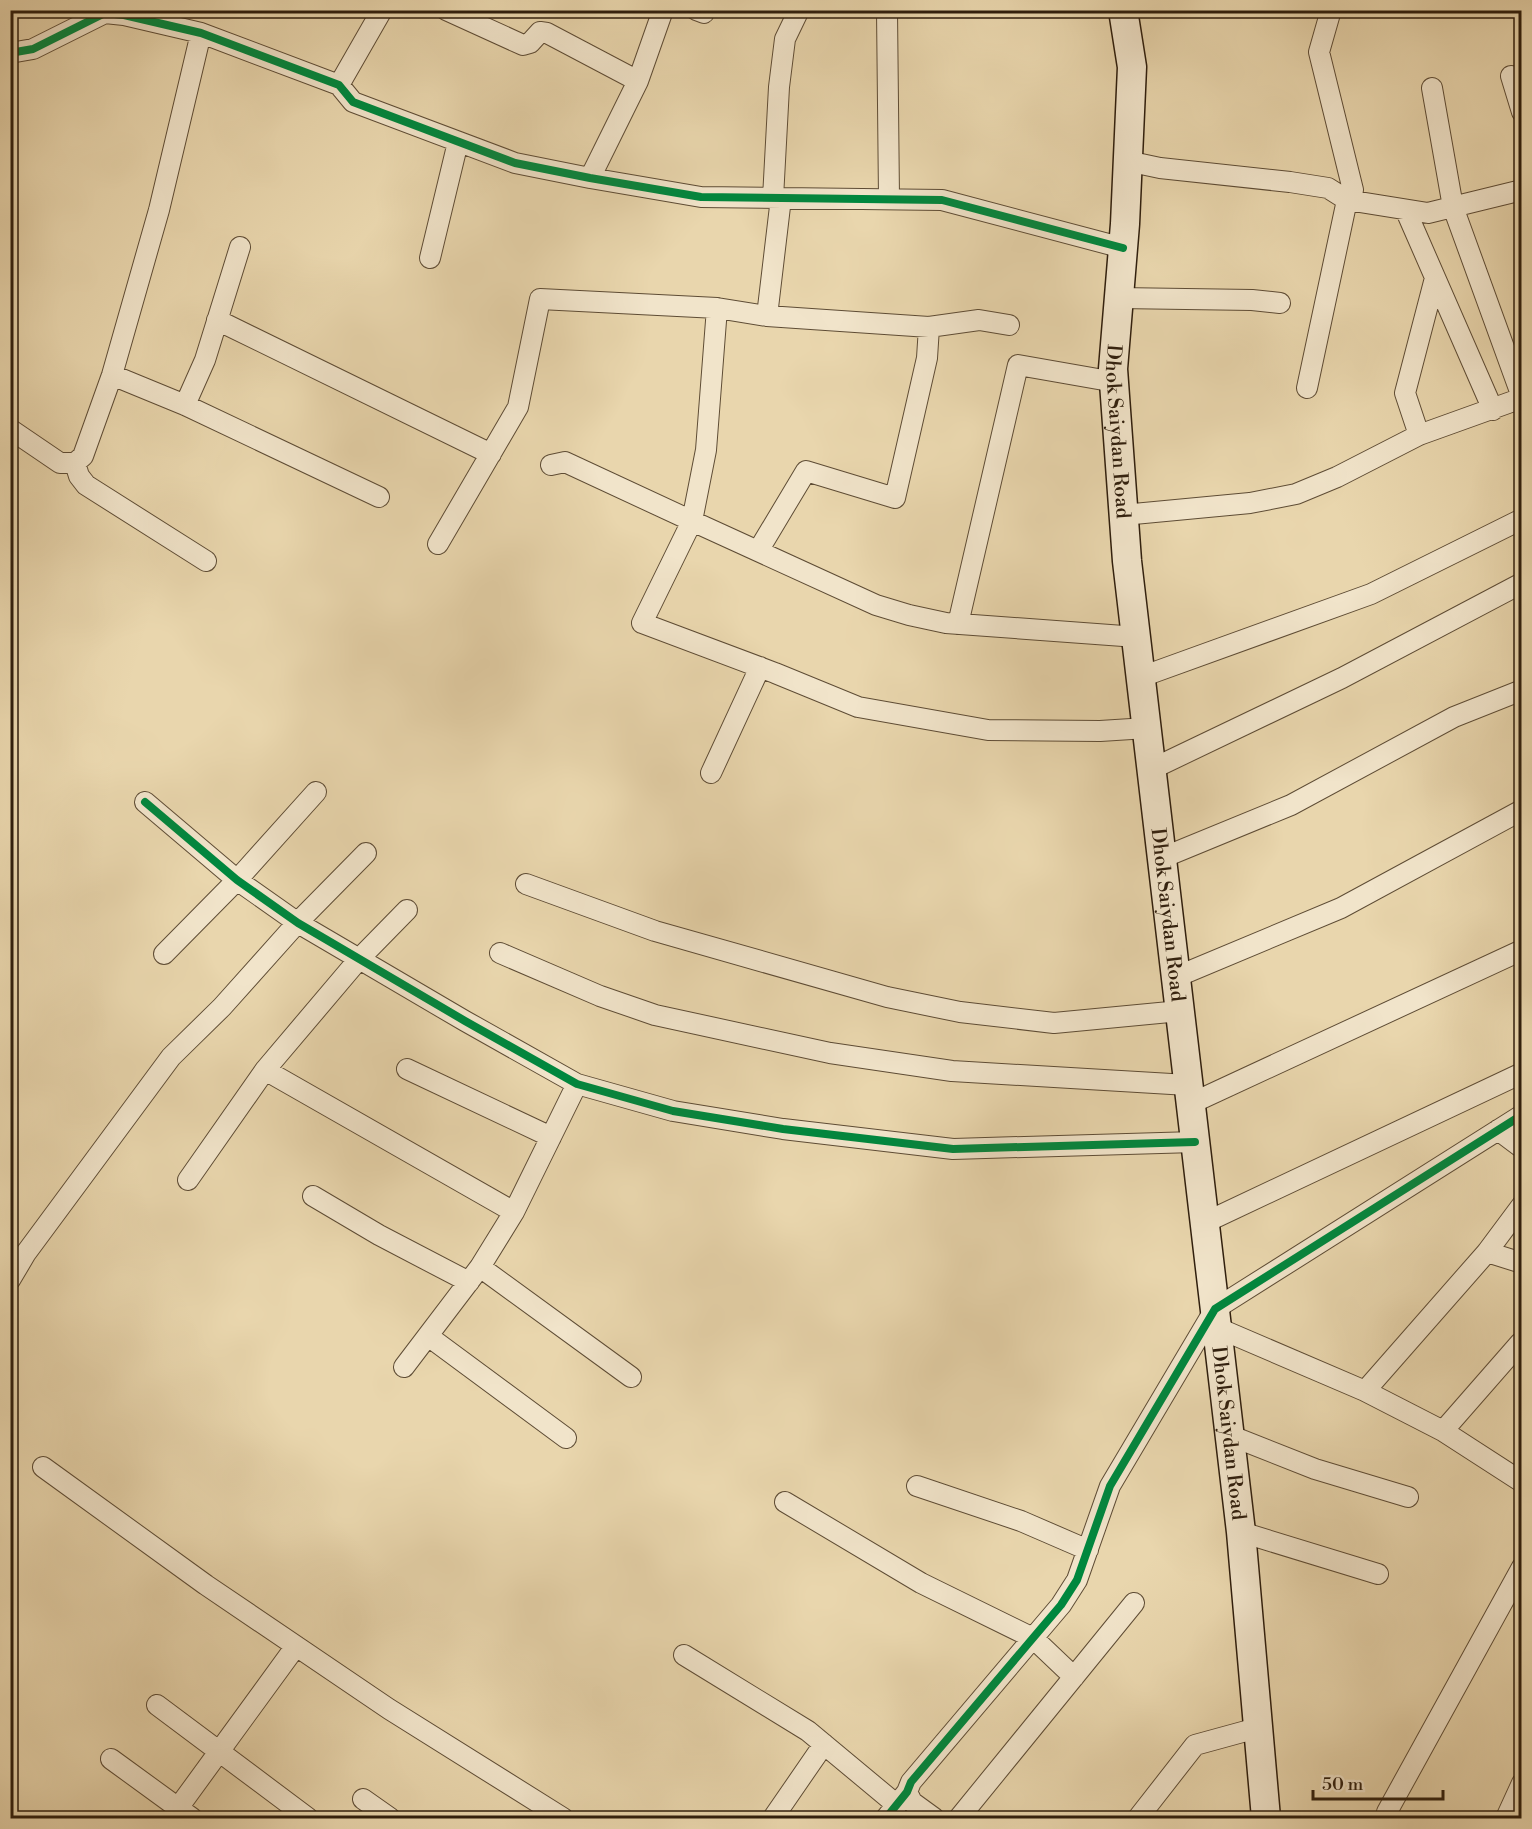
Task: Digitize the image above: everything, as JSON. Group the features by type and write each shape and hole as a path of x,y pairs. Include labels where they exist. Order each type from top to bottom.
{"main road":[{"name":"Dhok Saiydan Road","path":"1123,10 1132,67 1123,248 1113,369 1123,515 1241,1532 1266,1818"}],"street":[{"path":"339,85 382,10"},
{"path":"446,10 523,45 530,44 540,32 547,33 638,81"},
{"path":"590,178 638,81 663,10"},
{"path":"767,316 777,198 779,87 785,39 798,10"},
{"path":"888,10 889,198"},
{"path":"1307,388 1347,200 1353,190 1319,52 1331,10"},
{"path":"10,53 33,49 105,13 124,15 201,33 339,85 353,102 515,163 701,197 942,200 1123,248"},
{"path":"10,429 60,464 75,463 83,456 112,375 159,210 201,33"},
{"path":"1511,76 1521,112"},
{"path":"1123,515 1250,503 1296,494 1337,477 1419,435 1521,398 1453,207 1432,88"},
{"path":"430,258 458,142"},
{"path":"1127,161 1160,168 1328,188 1347,200 1428,213 1521,190"},
{"path":"1406,211 1493,410"},
{"path":"185,405 205,360 240,247"},
{"path":"1419,435 1405,393 1435,278"},
{"path":"1119,298 1252,300 1280,303"},
{"path":"438,544 519,407 540,299 717,308 767,316 929,327 979,320 1009,325"},
{"path":"717,308 706,450 692,521 642,623 858,707 988,730 1101,731 1147,728"},
{"path":"217,320 491,454"},
{"path":"758,551 806,471 895,498 927,358 929,327"},
{"path":"958,624 1018,365 1115,382"},
{"path":"112,375 185,405 379,497"},
{"path":"551,465 565,462 876,605 909,615 958,624 1137,637"},
{"path":"75,463 86,484 206,561"},
{"path":"1141,677 1371,594 1521,519"},
{"path":"1152,769 1342,678 1521,583"},
{"path":"711,774 760,667"},
{"path":"1162,858 1291,805 1454,717 1521,690"},
{"path":"164,954 237,880 316,792"},
{"path":"145,802 237,880 298,923 465,1022 577,1084 673,1111 783,1129 953,1149 1195,1142"},
{"path":"1176,977 1341,908 1521,810"},
{"path":"10,1280 26,1253 171,1057 222,1007 298,923 366,853"},
{"path":"526,884 655,931 887,997 960,1012 1054,1023 1180,1011"},
{"path":"188,1180 265,1070 359,959 407,909"},
{"path":"500,952 600,996 655,1015 830,1053 952,1071 1189,1095 1521,950"},
{"path":"265,1070 514,1212"},
{"path":"407,1070 551,1137"},
{"path":"1204,1222 1521,1073"},
{"path":"404,1367 475,1274 514,1212 577,1084"},
{"path":"897,1805 911,1782 1061,1605 1077,1580 1110,1486 1217,1318 1521,1115"},
{"path":"1498,1130 1521,1148"},
{"path":"313,1196 379,1235 475,1274 631,1377"},
{"path":"1365,1391 1487,1252 1521,1205"},
{"path":"1487,1252 1521,1263"},
{"path":"1217,1318 1443,1431 1520,1479"},
{"path":"428,1336 566,1438"},
{"path":"1443,1431 1520,1343"},
{"path":"1229,1435 1315,1469 1408,1497"},
{"path":"43,1467 206,1585 389,1709 562,1818"},
{"path":"917,1486 1021,1521 1088,1550"},
{"path":"785,1502 921,1582 1034,1638 1074,1677"},
{"path":"1241,1532 1378,1575"},
{"path":"1387,1812 1521,1567"},
{"path":"959,1818 1134,1603"},
{"path":"111,1758 184,1813 219,1752 296,1646"},
{"path":"684,1655 789,1717 897,1805"},
{"path":"157,1705 308,1818"},
{"path":"1138,1818 1195,1745 1257,1728"},
{"path":"773,1818 824,1744"},
{"path":"1506,1818 1521,1783"},
{"path":"363,1799 390,1818"},
{"path":"897,1805 912,1802 934,1818"}],"cycle path":[{"path":"10,53 33,49 105,13 124,15 201,33 339,85 353,102 515,163 701,197 942,200 1123,248"},
{"path":"145,802 237,880 298,923 577,1084 673,1111 783,1129 953,1149 1195,1142"},
{"path":"886,1818 907,1792 911,1782 1061,1605 1077,1580 1110,1486 1215,1309 1522,1115"}]}
